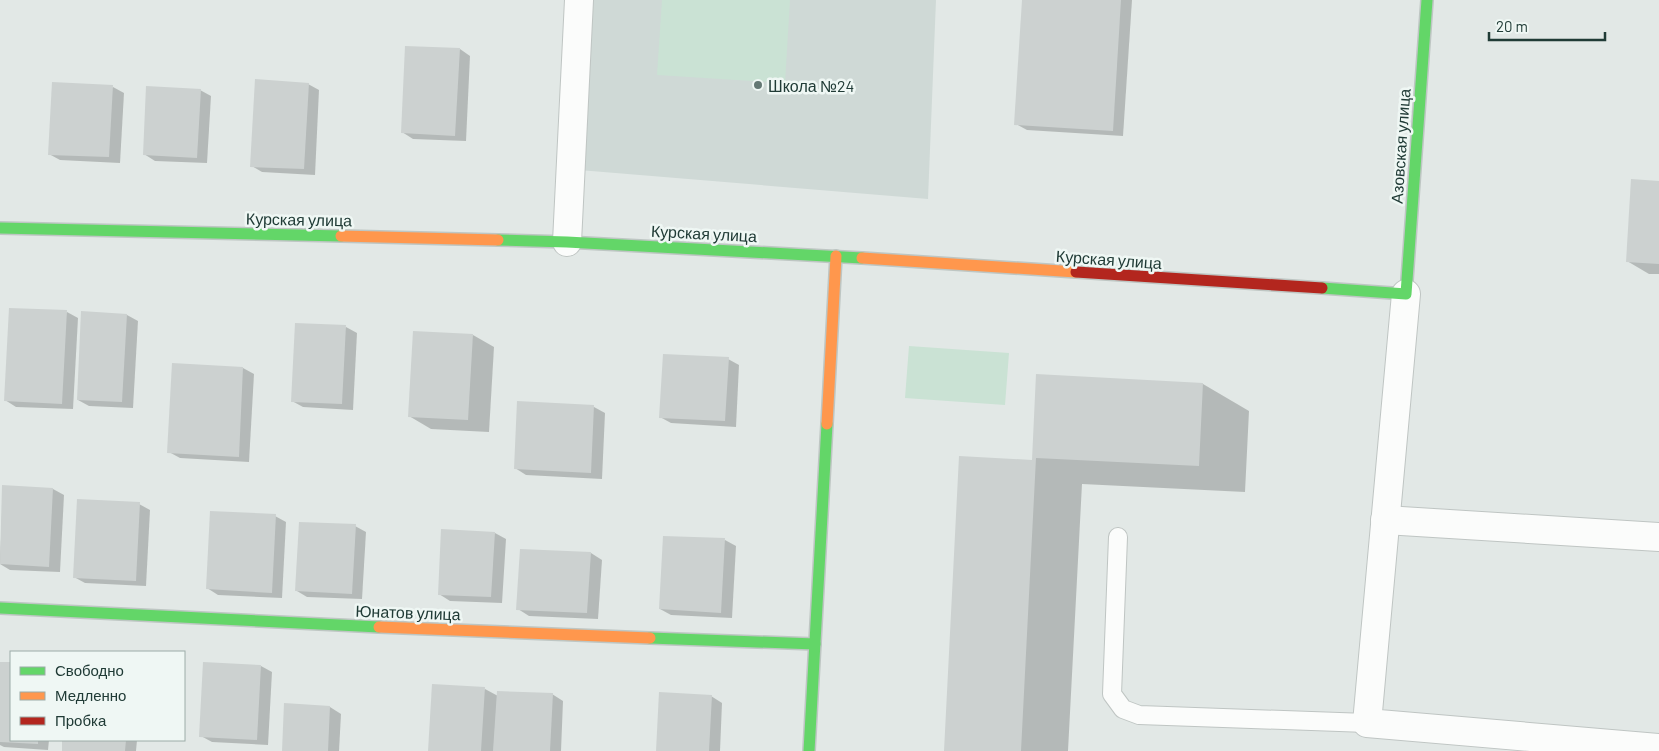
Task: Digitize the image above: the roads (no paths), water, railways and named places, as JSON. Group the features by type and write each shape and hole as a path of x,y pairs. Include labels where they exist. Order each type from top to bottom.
{"street":[{"path":"567,242 579,0"},
{"name":"Азовская улица","path":"1406,294 1427,0"},
{"name":"Курская улица","path":"0,228 567,242 836,256 1406,294"},
{"path":"809,751 836,256"},
{"path":"1406,294 1367,723 1659,748"},
{"path":"1385,520 1659,537"},
{"name":"Юнатов улица","path":"0,608 400,628 814,644"}],"lane":[{"path":"1118,537 1112,694 1123,709 1139,715 1367,723"}],"place":[{"name":"Школа №24","path":"758,85"}]}
